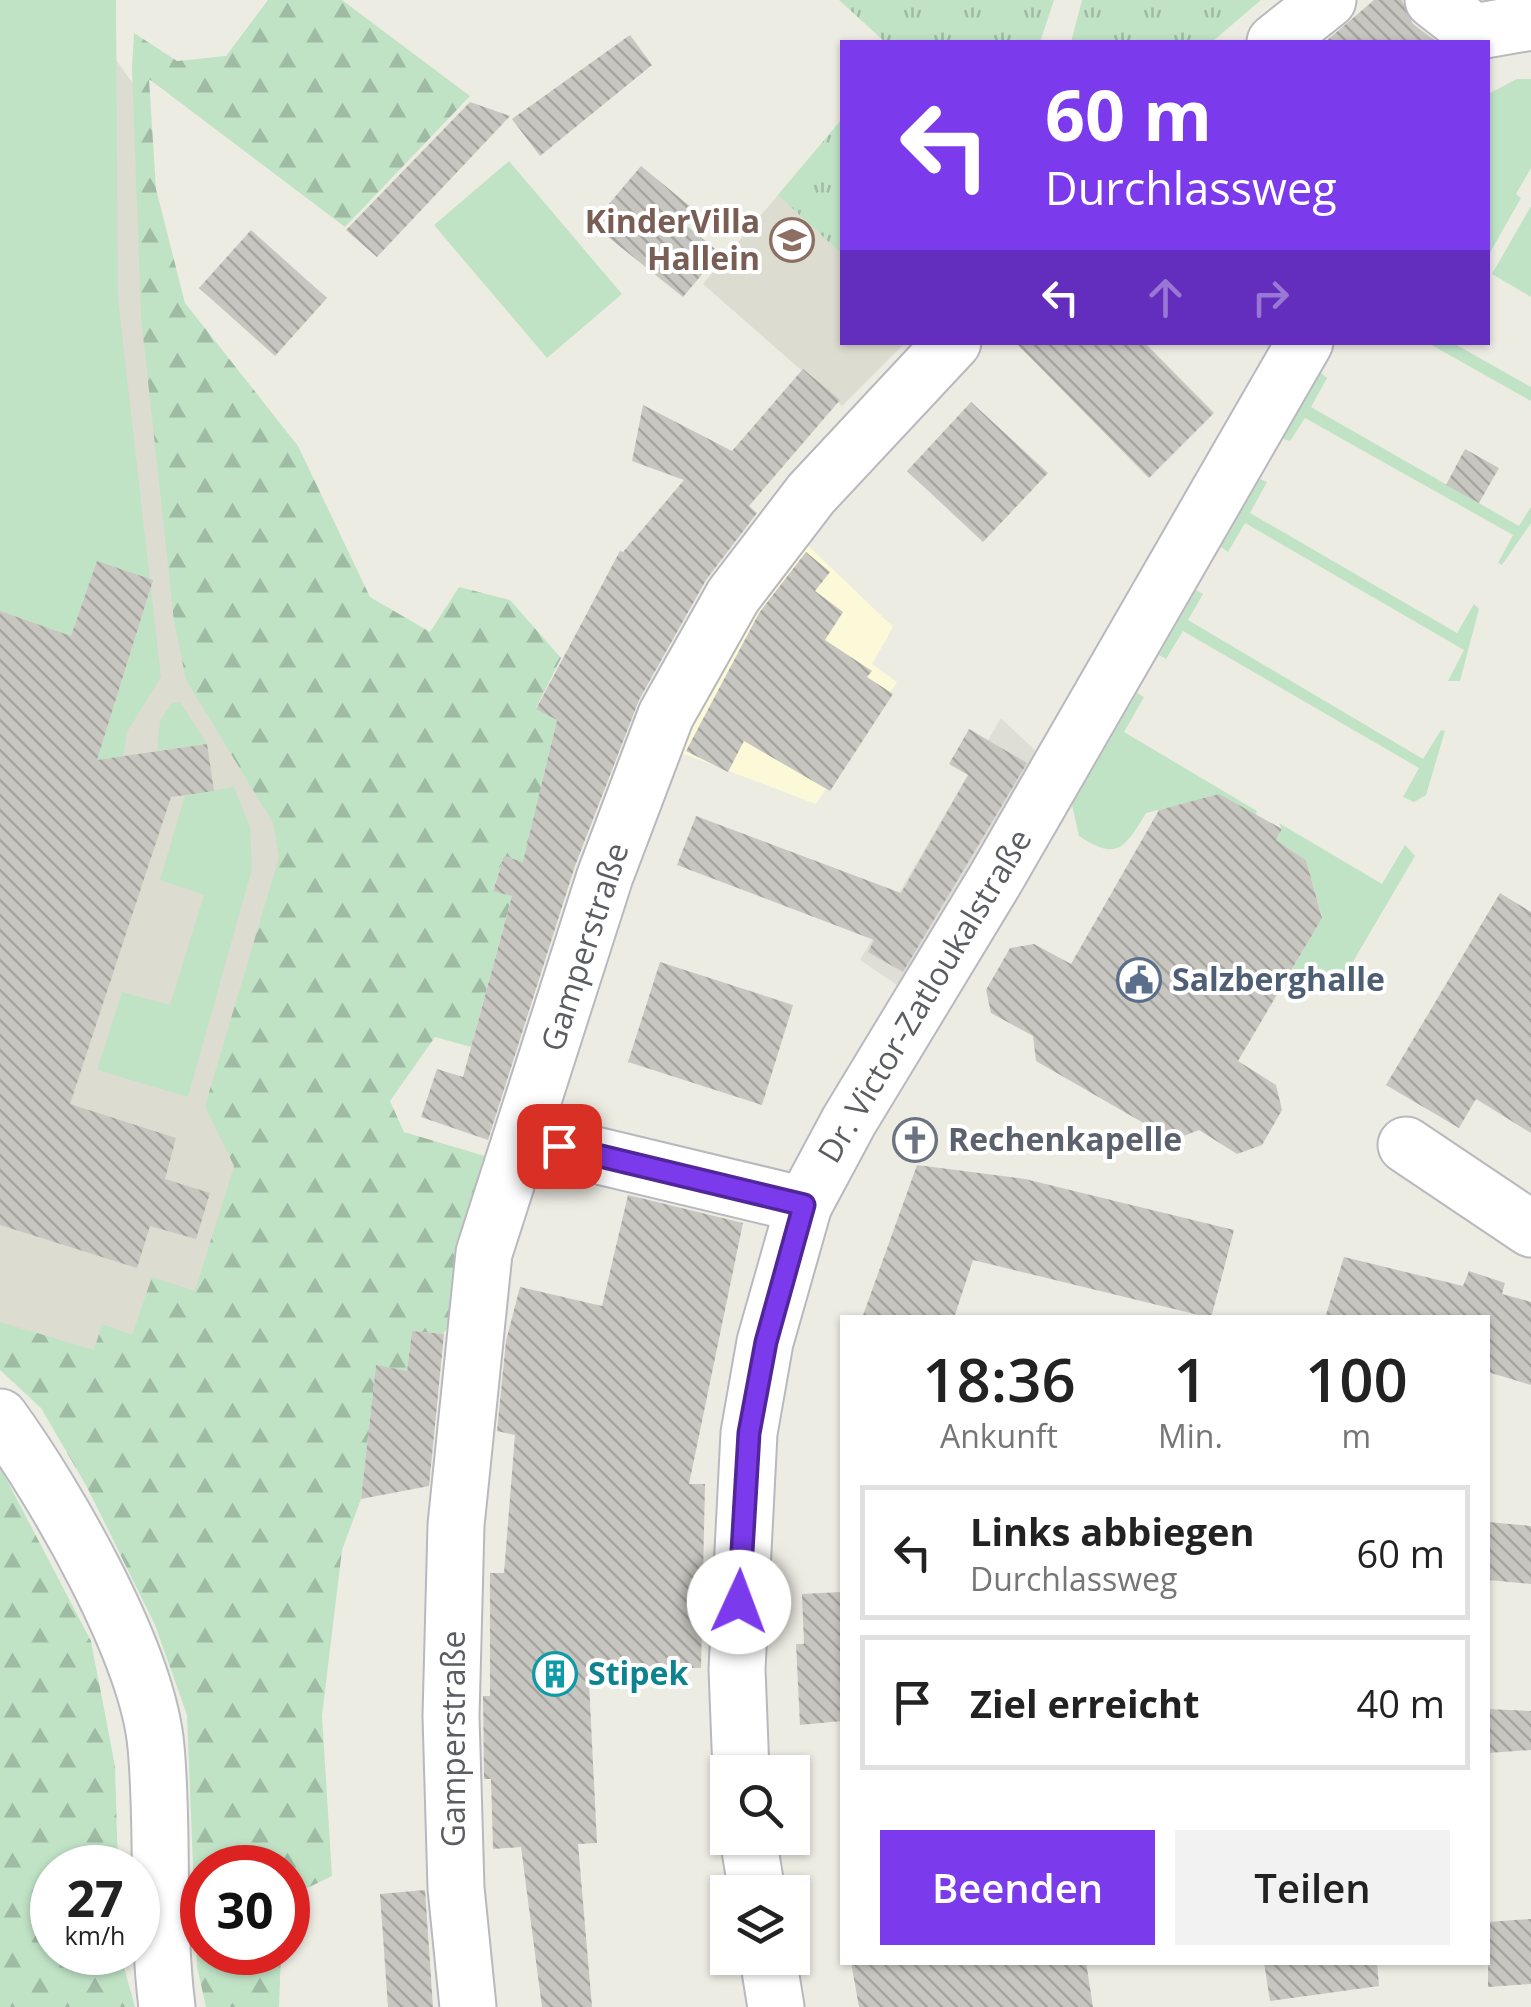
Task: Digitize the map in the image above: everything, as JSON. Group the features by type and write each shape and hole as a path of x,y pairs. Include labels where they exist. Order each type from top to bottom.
{"street":[{"path":"1278,40 1328,0"},
{"path":"1459,25 1531,22"},
{"name":"Gamperstraße","path":"468,2007 456,1888 451,1716 456,1525 484,1253 605,876 666,715 733,596 810,494 950,345"},
{"name":"Dr. Victor-Zatloukalstraße","path":"741,1755 737,1669 749,1433 766,1342 804,1205 849,1121 995,880 1303,345"},
{"path":"524,1138 804,1205"},
{"path":"1406,1145 1531,1229"},
{"path":"0,1417 50,1492 121,1630 145,1687 156,1746 158,1939 167,2007"},
{"path":"771,1975 776,2007"}],"shaded area":[{"path":"0,0 116,0 114,57 136,88 148,360 290,840 237,1167 166,1386 0,1327"},
{"name":"KinderVilla Hallein","path":"840,121 840,345 903,345 842,406 703,284"},
{"path":"798,536 893,627 872,664 897,682 816,804 673,750"},
{"path":"1001,718 1041,756 906,991 860,960"}],"green space":[{"path":"0,0 116,0 118,298 150,583 71,636 0,611"},
{"path":"268,0 342,0 470,96 345,227 149,79 156,189 185,303 298,446 370,597 430,632 459,587 510,600 561,658 536,708 557,720 536,809 530,864 504,856 493,890 512,896 471,1047 435,1037 390,1101 404,1132 495,1159 452,1322 443,1334 412,1331 407,1371 376,1366 361,1499 342,1550 322,1716 332,1876 310,1887 310,1845 192,1845 187,1715 155,1625 87,1487 41,1408 0,1370 0,1322 94,1350 102,1324 132,1335 152,1277 195,1291 234,1166 205,1106 279,857 273,823 186,680 174,621 141,317 134,33 177,61 226,56"},
{"path":"839,0 1054,0 1041,40 883,40"},
{"path":"1082,0 1261,0 1214,40 1072,40"},
{"path":"1517,79 1531,79 1531,168 1516,194 1521,198 1490,252 1490,93"},
{"path":"840,121 840,252 778,195"},
{"path":"509,161 622,294 547,358 434,225"},
{"path":"1531,206 1531,297 1492,274"},
{"path":"1432,345 1457,345 1531,387 1531,401"},
{"path":"1321,373 1327,378 1311,407 1519,526 1531,507 1531,523 1502,565 1498,563 1513,535 1305,418 1290,441 1283,439"},
{"path":"1260,479 1267,482 1250,513 1457,633 1474,604 1479,609 1460,681 1448,681 1464,650 1245,523 1228,552 1221,547"},
{"path":"151,588 161,677 127,732 121,772 91,780"},
{"path":"1196,590 1203,594 1188,620 1423,759 1441,730 1445,731 1426,795 1414,802 1403,797 1419,768 1183,631 1166,659 1159,655"},
{"path":"1137,693 1144,697 1124,732 1257,811 1256,815 1211,797 1146,813 1119,847 1103,848 1079,836 1072,805"},
{"path":"180,702 207,744 157,751 160,721 172,703"},
{"path":"234,787 250,827 252,869 188,1097 97,1070 122,992 170,1005 204,895 160,880 185,795"},
{"path":"1279,823 1382,884 1405,845 1415,856 1334,994 1292,970 1322,917 1306,860 1276,840 1282,830"},
{"path":"0,1467 91,1641 115,1766 117,1845 30,1845 30,1975 126,1975 135,2007 0,2007"},
{"path":"199,1975 280,1975 279,2007 206,2007"}],"building":[{"path":"1374,0 1402,0 1413,24 1434,40 1327,40"},
{"path":"630,35 652,65 540,156 512,119"},
{"path":"470,102 510,116 377,257 346,230"},
{"path":"641,166 692,208 681,221 720,253 683,297 592,224"},
{"path":"251,230 327,298 275,356 199,288"},
{"path":"1018,345 1147,345 1214,413 1149,478"},
{"path":"803,369 840,400 749,506 757,513 706,580 639,700 575,866 488,1140 421,1117 437,1069 463,1077 512,896 493,891 504,856 523,862 557,720 536,709 620,551 684,480 632,461 643,405 732,451"},
{"path":"971,402 1048,473 983,542 907,471"},
{"path":"1465,449 1499,468 1479,503 1446,485"},
{"path":"806,552 830,572 815,591 843,612 825,640 872,671 867,677 893,694 830,791 744,741 728,772 686,751 759,613"},
{"path":"97,561 153,580 97,760 207,744 214,791 171,797 70,1104 176,1138 165,1179 210,1193 196,1239 150,1226 137,1268 0,1225 0,611 71,636"},
{"path":"969,729 1027,763 903,972 868,952 874,940 677,865 696,816 901,893 968,775 949,764"},
{"name":"Salzberghalle","path":"1219,794 1282,829 1276,840 1306,860 1322,918 1238,1061 1276,1085 1282,1110 1262,1145 1237,1154 1199,1130 1173,1140 1036,1061 1033,1036 991,1013 986,990 1010,948 1034,944 1071,964 1159,810"},
{"path":"1500,893 1531,912 1531,1133 1476,1099 1459,1128 1386,1085"},
{"path":"660,962 793,1005 762,1105 628,1062"},
{"path":"917,1165 1025,1179 1234,1230 1212,1315 973,1260 955,1315 863,1315"},
{"path":"628,1195 743,1223 689,1484 705,1484 701,1668 620,1666 620,1683 589,1683 597,1843 578,1844 592,2007 542,2007 521,1847 493,1849 491,1779 484,1779 483,1696 490,1696 490,1573 504,1573 515,1435 497,1431 506,1341 520,1287 602,1306"},
{"path":"1344,1257 1463,1286 1469,1271 1505,1283 1502,1294 1531,1302 1531,1385 1490,1373 1490,1315 1326,1315"},
{"path":"412,1331 444,1334 429,1486 361,1499 376,1365 407,1371"},
{"path":"1490,1522 1531,1526 1531,1584 1490,1580"},
{"path":"840,1592 840,1721 800,1725 796,1644 804,1644 802,1594"},
{"path":"1490,1709 1531,1711 1531,1750 1490,1753"},
{"path":"425,1890 433,2007 388,2007 380,1894"},
{"path":"1531,1919 1531,1984 1488,1987 1490,1922"},
{"path":"852,1965 1086,1965 1093,2007 859,2007"},
{"path":"1264,1965 1377,1965 1379,1986 1270,2001"}],"place":[{"name":"KinderVilla Hallein","path":"792,240"},
{"name":"Salzberghalle","path":"1139,980"},
{"name":"Rechenkapelle","path":"915,1140"},
{"name":"Stipek","path":"555,1674"}],"route":[{"path":"559,1146 804,1205 766,1342 749,1433 739,1602"}]}
